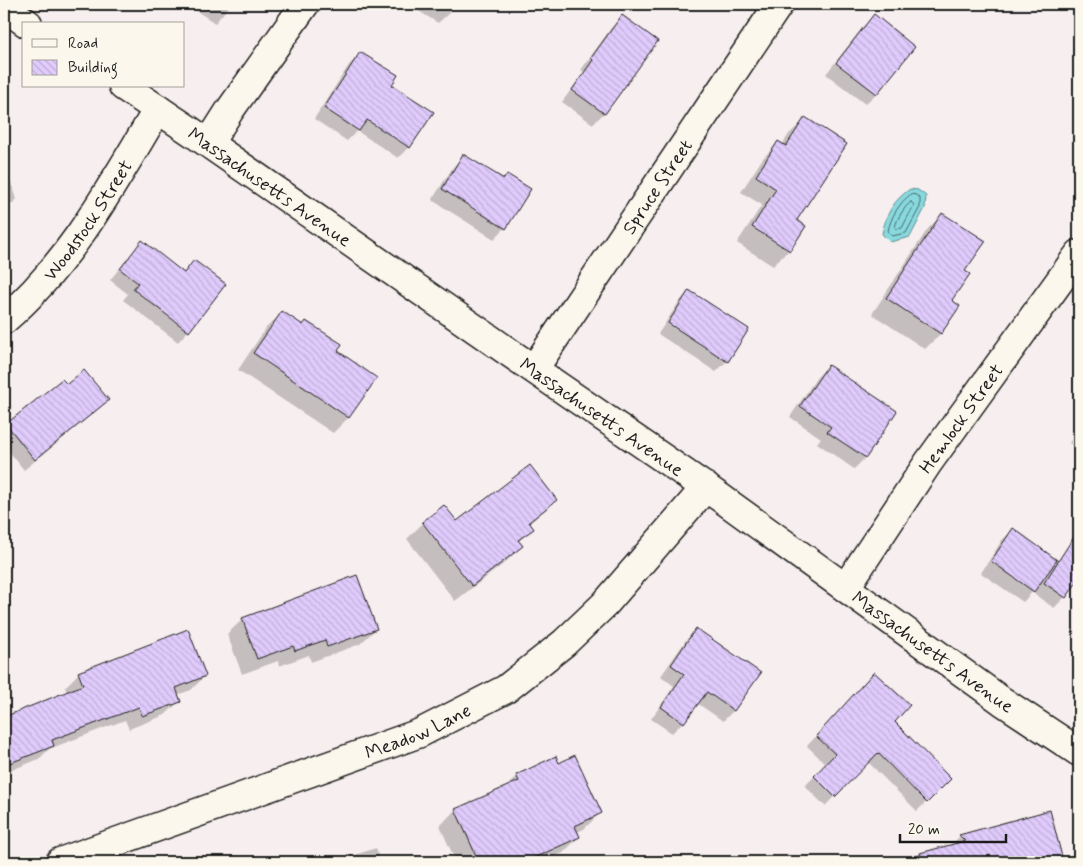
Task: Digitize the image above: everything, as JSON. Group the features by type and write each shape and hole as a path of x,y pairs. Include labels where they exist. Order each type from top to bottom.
{"street":[{"path":"209,143 305,4"},
{"name":"Spruce Street","path":"534,369 780,4"},
{"path":"4,7 25,22"},
{"name":"Massachusetts Avenue","path":"126,88 209,143 706,487 1002,701 1079,752"},
{"name":"Woodstock Street","path":"4,320 53,271 87,224 158,109"},
{"name":"Hemlock Street","path":"846,587 928,463 1079,254"},
{"name":"Meadow Lane","path":"60,862 420,733 506,689 564,643 605,604 706,487"}],"water":[{"path":"910,189 918,190 926,196 925,208 910,237 890,242 882,234 886,220 891,208"}],"building":[{"path":"874,14 915,47 877,94 836,63"},
{"path":"622,15 658,41 605,114 572,90 593,60 591,58"},
{"path":"360,52 398,75 392,85 434,112 410,148 367,120 359,131 324,108"},
{"path":"805,117 847,144 797,220 806,226 790,251 752,227 776,189 756,176 778,141 786,146"},
{"path":"463,154 504,179 507,174 531,189 506,229 442,189"},
{"path":"942,213 986,241 965,271 970,274 952,300 960,306 941,334 886,298"},
{"path":"142,240 184,273 194,260 226,284 189,332 133,289 138,283 120,269"},
{"path":"689,290 749,329 728,362 668,323"},
{"path":"282,311 303,325 306,321 342,344 338,351 377,378 349,418 253,353"},
{"path":"828,365 897,411 866,458 827,432 831,427 800,406"},
{"path":"84,370 109,400 35,460 6,424 62,379 67,384"},
{"path":"530,465 557,500 529,522 534,529 518,540 523,546 472,586 422,522 444,505 457,521"},
{"path":"1013,528 1057,560 1034,592 991,561"},
{"path":"1079,529 1079,579 1066,598 1044,583"},
{"path":"357,575 377,629 327,647 325,640 295,651 293,646 257,659 242,618"},
{"path":"696,628 761,673 734,711 707,692 684,723 661,707 684,674 671,665"},
{"path":"188,629 206,676 176,688 181,702 142,716 139,707 52,740 54,746 10,763 4,748 4,717 83,685 78,672"},
{"path":"874,672 910,705 895,722 951,779 927,803 878,753 835,797 814,776 835,754 816,736"},
{"path":"575,755 602,813 575,826 580,837 525,862 479,862 455,809 519,781 516,775 556,756 559,763"},
{"path":"1050,810 1062,857 1042,862 921,862 920,853 965,841 959,835"}]}
